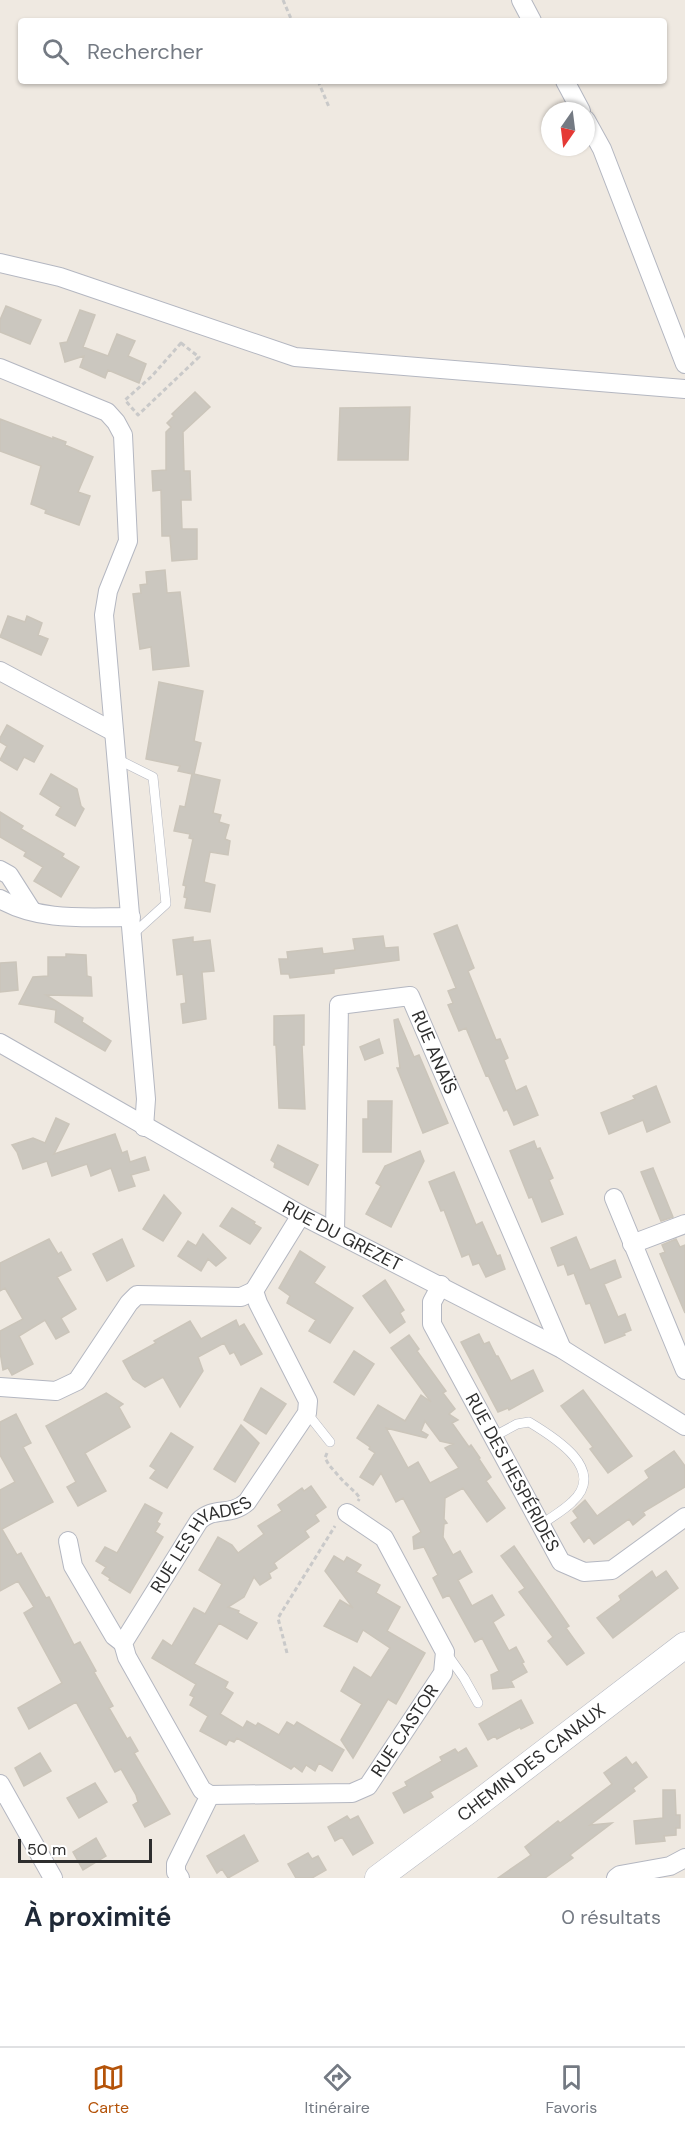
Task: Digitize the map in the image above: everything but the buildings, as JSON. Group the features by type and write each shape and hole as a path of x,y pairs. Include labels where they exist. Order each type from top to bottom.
{"street":[{"path":"521,0 530,18"},
{"path":"567,84 576,102"},
{"path":"595,136 602,149 685,364"},
{"path":"0,263 60,277 295,357 685,389"},
{"path":"0,368 107,412 123,435 128,541 108,591 104,615 146,1099 144,1127"},
{"path":"0,671 114,732"},
{"path":"0,870 9,875 32,911"},
{"path":"0,899 14,907 46,916 132,925"},
{"name":"RUE ANAÏS","path":"334,1232 339,1005 410,996 562,1349"},
{"name":"RUE DU GREZET","path":"0,1043 301,1215 562,1349 685,1426"},
{"path":"614,1198 685,1371"},
{"path":"0,1387 56,1391 77,1382 129,1303 137,1295 241,1297 254,1291 301,1215"},
{"path":"632,1244 685,1224"},
{"name":"RUE DES HESPÉRIDES","path":"441,1285 432,1302 432,1324 561,1562 584,1572 612,1570 685,1516"},
{"path":"254,1291 258,1304 308,1401 307,1413"},
{"name":"RUE LES HYADES","path":"123,1643 199,1521 205,1515 238,1510 247,1502 307,1413"},
{"path":"347,1513 384,1538 445,1652"},
{"path":"68,1540 73,1566 114,1636 123,1643 127,1657 202,1790 210,1795 177,1864 176,1872 180,1878"},
{"name":"CHEMIN DES CANAUX","path":"378,1878 685,1645"},
{"name":"RUE CASTOR","path":"210,1795 352,1793 369,1786 443,1673 445,1652"},
{"path":"0,1784 53,1878"},
{"path":"616,1878 620,1875 670,1866 685,1858"}],"lane":[{"path":"117,759 153,777 166,904 132,925"},
{"path":"307,1413 330,1442"},
{"path":"493,1437 517,1424 529,1422 553,1436 573,1453 584,1473 583,1488 573,1502 541,1524"},
{"path":"445,1652 464,1678 478,1703"}],"path":[{"path":"284,0 291,18"},
{"path":"319,84 329,107"},
{"path":"181,343 198,357 138,415 125,400 152,376 181,343"},
{"path":"287,1653 278,1618 334,1526 360,1498 325,1458 330,1442"}]}
